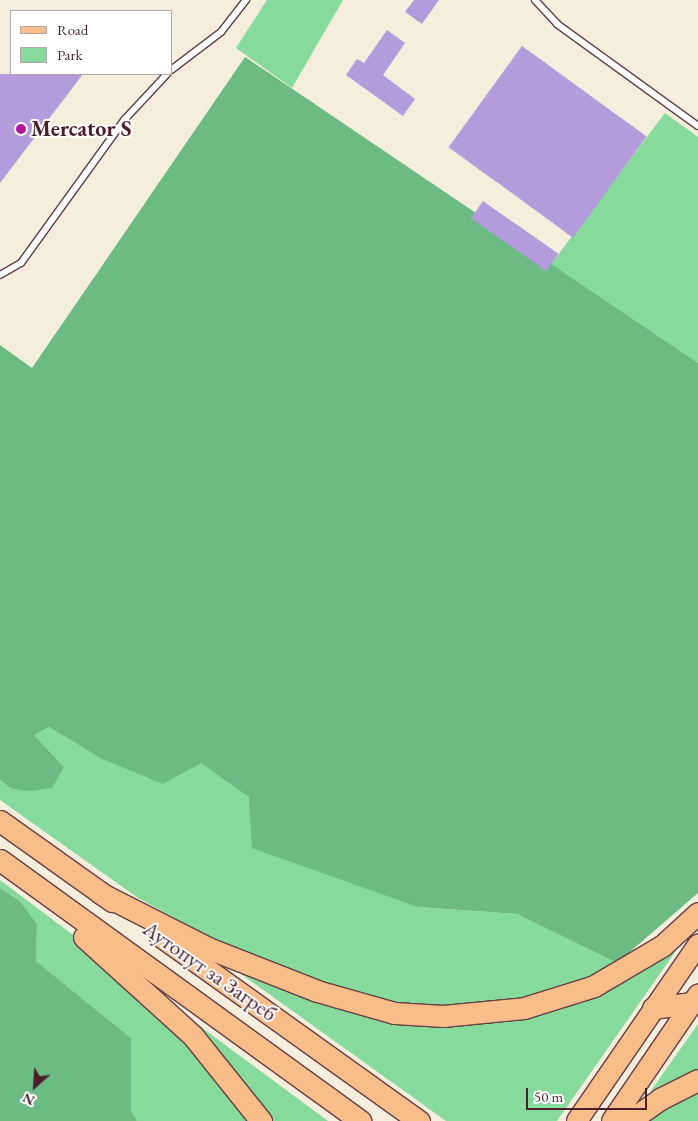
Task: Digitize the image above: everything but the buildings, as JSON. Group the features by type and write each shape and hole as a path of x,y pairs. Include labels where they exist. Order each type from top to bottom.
{"highway":[{"name":"Аутопут за Загреб","path":"0,821 419,1121"},
{"name":"Аутопут за Загреб","path":"0,860 360,1121"},
{"path":"28,882 193,1036 261,1121"},
{"path":"100,892 208,948 317,991 395,1013 444,1016 524,1008 594,986 662,946 698,913"},
{"path":"653,1008 696,1000"},
{"path":"629,1121 652,1103 698,1080"}],"main road":[{"path":"577,1121 698,945"},
{"path":"612,1121 696,1000"}],"lane":[{"path":"172,69 220,32 246,0"},
{"path":"535,0 557,24 698,126"},
{"path":"0,275 21,263 125,119 166,75"}],"green space":[{"path":"267,0 343,0 292,88 236,48"},
{"path":"245,57 698,363 698,893 617,963 517,914 418,907 252,848 249,797 201,763 163,784 100,758 49,727 34,735 64,767 52,788 27,791 10,788 0,780 0,345 32,368"},
{"path":"665,113 698,137 698,363 551,264"},
{"path":"49,727 100,758 201,763 418,907 517,914 617,963 577,984 520,1002 458,1008 404,1006 347,994 234,950 138,898 0,800 0,780 10,788 64,767 34,735"},
{"path":"0,880 101,956 149,1000 252,1121 137,1121 131,1111 131,1038 36,961 37,924 20,901 0,888"},
{"path":"0,888 20,901 37,924 36,961 131,1038 131,1111 137,1121 0,1121"},
{"path":"680,945 557,1121 446,1121 220,959 291,992 346,1011 390,1020 623,982"},
{"path":"189,1018 328,1121 272,1121"},
{"path":"698,1024 698,1072 650,1092"},
{"path":"698,1089 698,1121 644,1121 659,1108"}],"place":[{"name":"Mercator S","path":"21,129"}]}
